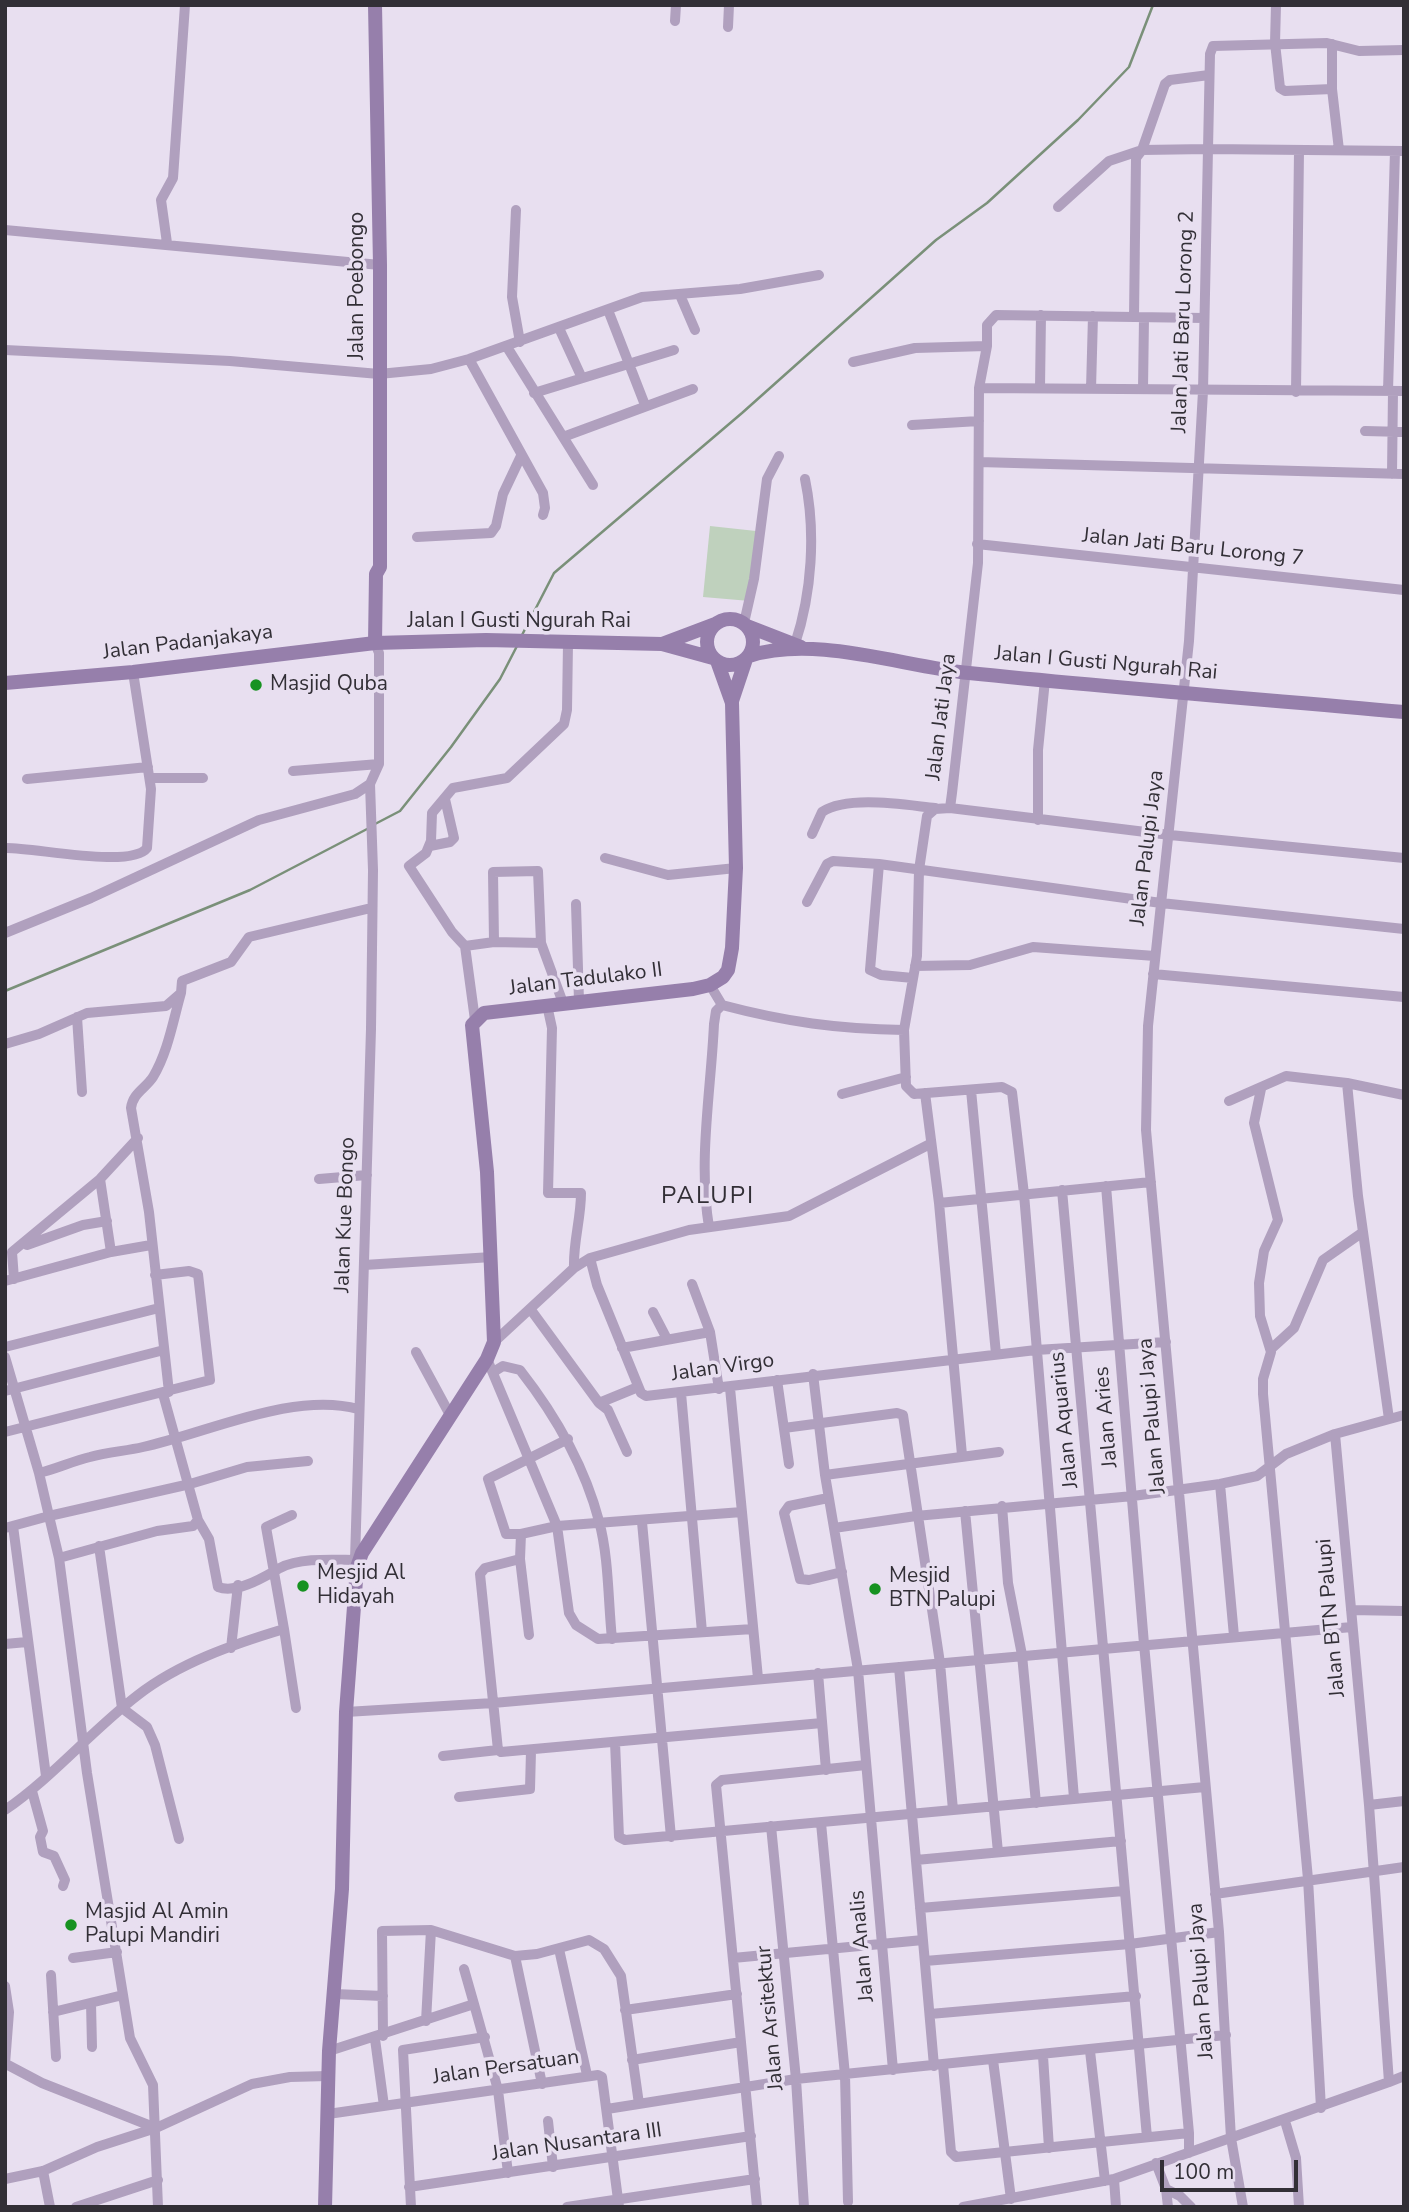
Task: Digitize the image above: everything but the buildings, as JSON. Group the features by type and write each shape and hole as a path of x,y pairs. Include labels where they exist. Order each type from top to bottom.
{"main road":[{"name":"Jalan Poebongo","path":"375,5 380,265 380,567 376,573 379,646"},
{"path":"710,985 723,977 730,961 736,868 732,703 707,637 715,624 728,619 746,625 754,644 732,703"},
{"name":"Jalan I Gusti Ngurah Rai","path":"662,644 715,624"},
{"name":"Jalan I Gusti Ngurah Rai","path":"746,625 800,647 966,673 1404,712"},
{"name":"Jalan I Gusti Ngurah Rai","path":"379,646 486,639 662,644 715,659"},
{"name":"Jalan Padanjakaya","path":"5,683 379,646"},
{"name":"Jalan I Gusti Ngurah Rai","path":"747,658 765,651 800,647"},
{"path":"715,659 729,665 747,658"},
{"name":"Jalan Tadulako II","path":"475,1020 484,1013 710,985"},
{"path":"325,2207 329,2051 344,1850 346,1712 357,1560 449,1413 491,1365 494,1342 492,1257 480,1099 471,1032 475,1020"}],"street":[{"path":"166,243 161,204 173,178 185,5"},
{"path":"675,21 676,5"},
{"path":"728,27 729,5"},
{"path":"1276,5 1275,43 1282,91 1332,89"},
{"path":"1275,43 1332,44 1359,51 1404,50"},
{"name":"Jalan Jati Baru Lorong 2","path":"1185,692 1203,391 1210,49 1221,44 1275,43"},
{"path":"1332,44 1332,89 1339,150"},
{"path":"1143,389 1136,162 1165,84 1170,80 1209,75"},
{"path":"979,462 1398,474 1395,391 1399,151 1142,150 1109,161 1058,208"},
{"path":"1296,392 1299,151"},
{"path":"516,210 512,298 520,342"},
{"path":"5,230 380,265"},
{"path":"5,350 230,361 379,374 431,369 469,359 642,298 819,275"},
{"path":"680,295 695,330"},
{"path":"608,310 645,405"},
{"name":"Jalan Jati Jaya","path":"904,1030 915,965 919,870 927,816 944,808 966,673 978,563 979,388 987,346 988,322 996,315 1204,318"},
{"path":"1040,388 1041,315"},
{"path":"1091,389 1093,316"},
{"path":"559,328 580,376"},
{"path":"853,362 915,348 987,346"},
{"path":"507,347 593,485"},
{"path":"534,393 580,376 674,349"},
{"path":"469,359 542,494 545,508 543,515"},
{"path":"979,388 1395,391"},
{"path":"564,437 693,389"},
{"path":"912,425 979,421"},
{"path":"1365,431 1398,432"},
{"path":"417,537 491,533 496,526 503,494 521,456"},
{"path":"746,625 767,480 779,456"},
{"path":"800,647 809,575 809,507 805,479"},
{"name":"Jalan Jati Baru Lorong 7","path":"977,544 1404,590"},
{"path":"430,846 432,813 453,788 507,778 564,724 567,709 568,643"},
{"path":"5,933 259,820 318,807 355,794 370,784 379,764 379,646"},
{"path":"132,672 149,773 147,848 150,870"},
{"path":"1038,820 1038,750 1045,680"},
{"name":"Jalan Palupi Jaya","path":"1185,692 1153,974 1145,1079 1151,1182 1219,1933 1231,2138 1243,2207"},
{"path":"293,771 379,764"},
{"path":"27,779 149,773 203,778"},
{"name":"Jalan Kue Bongo","path":"357,1560 358,1409 367,1175 373,870 370,784"},
{"path":"445,799 454,838 450,842 430,846 410,866 452,932 465,946 475,1020"},
{"path":"812,834 822,812 839,806 876,803 1404,858"},
{"path":"5,848 100,856 139,855 147,848"},
{"path":"606,858 668,875 736,868"},
{"path":"807,902 827,864 832,861 879,864 1161,903 1404,929"},
{"path":"879,864 870,970 881,975 912,978"},
{"path":"494,942 493,872 537,870 541,943 547,968 562,1003"},
{"path":"576,904 579,1001"},
{"path":"357,1560 300,1563 249,1584 222,1589 215,1584 209,1539 198,1520 166,1393 164,1350 132,1102 161,1064 182,981 231,962 249,937 371,908"},
{"path":"465,946 494,942 541,943"},
{"path":"915,965 970,965 1033,947 1155,956"},
{"path":"1153,974 1404,997"},
{"path":"710,985 722,1005 804,1025 904,1030 909,1092 1002,1087 1012,1092 1024,1194 1074,1798"},
{"path":"5,1054 9,1043 78,1017 127,1008 156,1009 172,1003 181,993"},
{"path":"547,1005 552,1028 548,1193 581,1193 581,1214 574,1236 574,1268"},
{"path":"709,1227 705,1193 706,1152 714,1024 716,1011 722,1005"},
{"path":"78,1017 82,1092"},
{"path":"1229,1101 1286,1076 1348,1083 1404,1095"},
{"path":"842,1094 906,1077"},
{"path":"1348,1083 1363,1232 1389,1419"},
{"path":"1261,1089 1254,1123 1278,1220 1264,1251 1259,1283 1260,1316 1271,1349 1271,1360 1262,1385 1308,1879 1321,2108"},
{"path":"971,1090 996,1354"},
{"path":"925,1093 955,1358 962,1455"},
{"path":"138,1138 100,1179 12,1252 10,1280 111,1252 151,1245"},
{"path":"494,1342 574,1268 590,1258 630,1245 709,1227 779,1219 802,1212 930,1144"},
{"path":"319,1179 367,1175"},
{"path":"100,1179 111,1252"},
{"path":"939,1203 1151,1182"},
{"name":"Jalan Aries","path":"1106,1186 1189,2153"},
{"name":"Jalan Aquarius","path":"1062,1190 1092,1499 1147,2137"},
{"path":"18,1248 59,1232 107,1221"},
{"path":"1271,1349 1294,1328 1324,1260 1363,1232"},
{"path":"364,1265 492,1257"},
{"path":"590,1258 638,1387 599,1402"},
{"path":"5,1432 210,1380 198,1274 189,1271 155,1275"},
{"path":"692,1284 710,1332 724,1388 743,1512 758,1678"},
{"path":"5,1347 159,1308"},
{"path":"531,1310 599,1402 608,1410 627,1452"},
{"path":"653,1312 667,1339"},
{"path":"622,1348 710,1332"},
{"name":"Jalan Virgo","path":"638,1387 646,1396 955,1358 1166,1342"},
{"path":"10,1390 164,1350"},
{"path":"416,1352 449,1413"},
{"path":"5,1357 10,1390 26,1427 60,1558 83,1741 123,1994 133,2047 153,2085 158,2207"},
{"path":"612,1639 600,1523 568,1440 520,1370 491,1365 557,1526 569,1614 585,1632 598,1639 612,1639 753,1629"},
{"path":"757,2207 716,1785 719,1782 866,1766 858,1670 817,1424 814,1374"},
{"path":"777,1380 789,1464"},
{"path":"681,1393 702,1632"},
{"path":"39,1473 92,1456 144,1447 263,1414 311,1406 336,1405 358,1409"},
{"path":"784,1428 901,1413 940,1663 953,1810"},
{"path":"834,1528 1002,1506 1133,1496 1220,1484 1257,1476 1286,1454 1335,1434 1404,1415"},
{"name":"Jalan BTN Palupi","path":"1335,1434 1369,1805 1389,2082"},
{"path":"568,1440 530,1456 488,1479 506,1534 521,1534 557,1526 642,1522 743,1512"},
{"path":"825,1475 999,1452"},
{"path":"46,1776 9,1527 190,1484 247,1467 308,1461"},
{"path":"1220,1484 1234,1636"},
{"path":"828,1498 789,1506 784,1513 800,1579 809,1580 842,1572"},
{"path":"1002,1506 1009,1583 1022,1655 1036,1803"},
{"path":"965,1511 998,1852"},
{"path":"292,1515 266,1527 296,1708"},
{"path":"60,1558 157,1531 193,1526 198,1520"},
{"path":"642,1522 671,1837"},
{"path":"521,1534 520,1559 529,1636"},
{"path":"99,1546 122,1708 147,1727 155,1745 179,1839"},
{"path":"498,1750 480,1574 485,1568 520,1559"},
{"path":"231,1648 238,1585"},
{"path":"1351,1610 1404,1611"},
{"path":"346,1712 493,1703 1352,1627"},
{"path":"5,1810 32,1791 83,1741 122,1708 163,1678 231,1648 284,1629"},
{"path":"5,1644 27,1642"},
{"path":"899,1667 930,2014 951,2152 959,2158 1189,2133"},
{"path":"818,1673 826,1770"},
{"path":"443,1756 498,1750 505,1753 531,1751 822,1723"},
{"path":"615,1742 620,1839 671,1837 1206,1787"},
{"path":"459,1797 530,1789 531,1751"},
{"name":"Jalan Analis","path":"866,1766 893,2070"},
{"path":"32,1791 43,1831 40,1837 43,1852 55,1858 65,1880 63,1886"},
{"path":"1369,1805 1404,1801"},
{"path":"821,1823 845,2075 848,2202"},
{"name":"Jalan Arsitektur","path":"771,1826 796,2079 804,2207"},
{"path":"916,1860 1121,1841"},
{"path":"1215,1894 1404,1867"},
{"path":"920,1908 1124,1891"},
{"path":"426,2021 432,1930"},
{"name":"Jalan Nusantara III","path":"383,1996 382,1931 432,1930 515,1956 559,1949 589,1940 604,1949 621,1976 639,2104"},
{"path":"925,1961 1130,1944 1219,1933"},
{"path":"733,1958 923,1940"},
{"path":"559,1949 587,2075"},
{"path":"73,1958 117,1952"},
{"path":"515,1956 542,2084"},
{"path":"464,1969 498,2090 508,2173"},
{"path":"51,1975 56,2057"},
{"path":"5,1986 9,2012 6,2064 42,2083 156,2128"},
{"path":"54,2012 123,1994"},
{"path":"334,1994 383,1996 379,2037 384,2106"},
{"path":"625,2010 737,1994"},
{"path":"930,2014 1136,1996"},
{"path":"91,2003 92,2047"},
{"path":"329,2051 474,2004"},
{"name":"Jalan Nusantara III","path":"607,2109 796,2079 1043,2056 1226,2035"},
{"path":"411,2207 405,2049 485,2037"},
{"path":"632,2060 741,2042"},
{"path":"1090,2051 1100,2143 1116,2207"},
{"path":"1043,2056 1049,2148"},
{"path":"993,2060 1011,2199"},
{"name":"Jalan Persatuan","path":"328,2114 542,2084 587,2075 602,2077 618,2204"},
{"path":"5,2179 43,2171 97,2147 156,2128 252,2084 290,2077 328,2076"},
{"path":"969,2206 1109,2180 1285,2121 1404,2076"},
{"path":"1285,2121 1296,2158 1299,2207"},
{"path":"548,2122 553,2167"},
{"name":"Jalan Nusantara III","path":"409,2187 751,2136"},
{"path":"1156,2163 1166,2189 1168,2207"},
{"path":"43,2171 50,2207"},
{"path":"567,2207 618,2204 755,2179"},
{"path":"76,2207 158,2180"},
{"path":"1166,2189 1178,2194 1191,2207"}],"green space":[{"path":"710,526 756,531 750,601 703,597"}],"waterway":[{"path":"521,637 554,573 742,413 936,240 987,203 1078,120 1129,67 1153,5"},
{"path":"375,824 400,811 500,679 517,646"},
{"path":"5,991 250,890 369,828"}],"place":[{"name":"Masjid Quba","path":"256,685"},
{"name":"Mesjid Al Hidayah","path":"303,1586"},
{"name":"Mesjid BTN Palupi","path":"875,1589"},
{"name":"Masjid Al Amin Palupi Mandiri","path":"71,1925"}],"district":[{"name":"PALUPI","path":"708,1197"}]}
